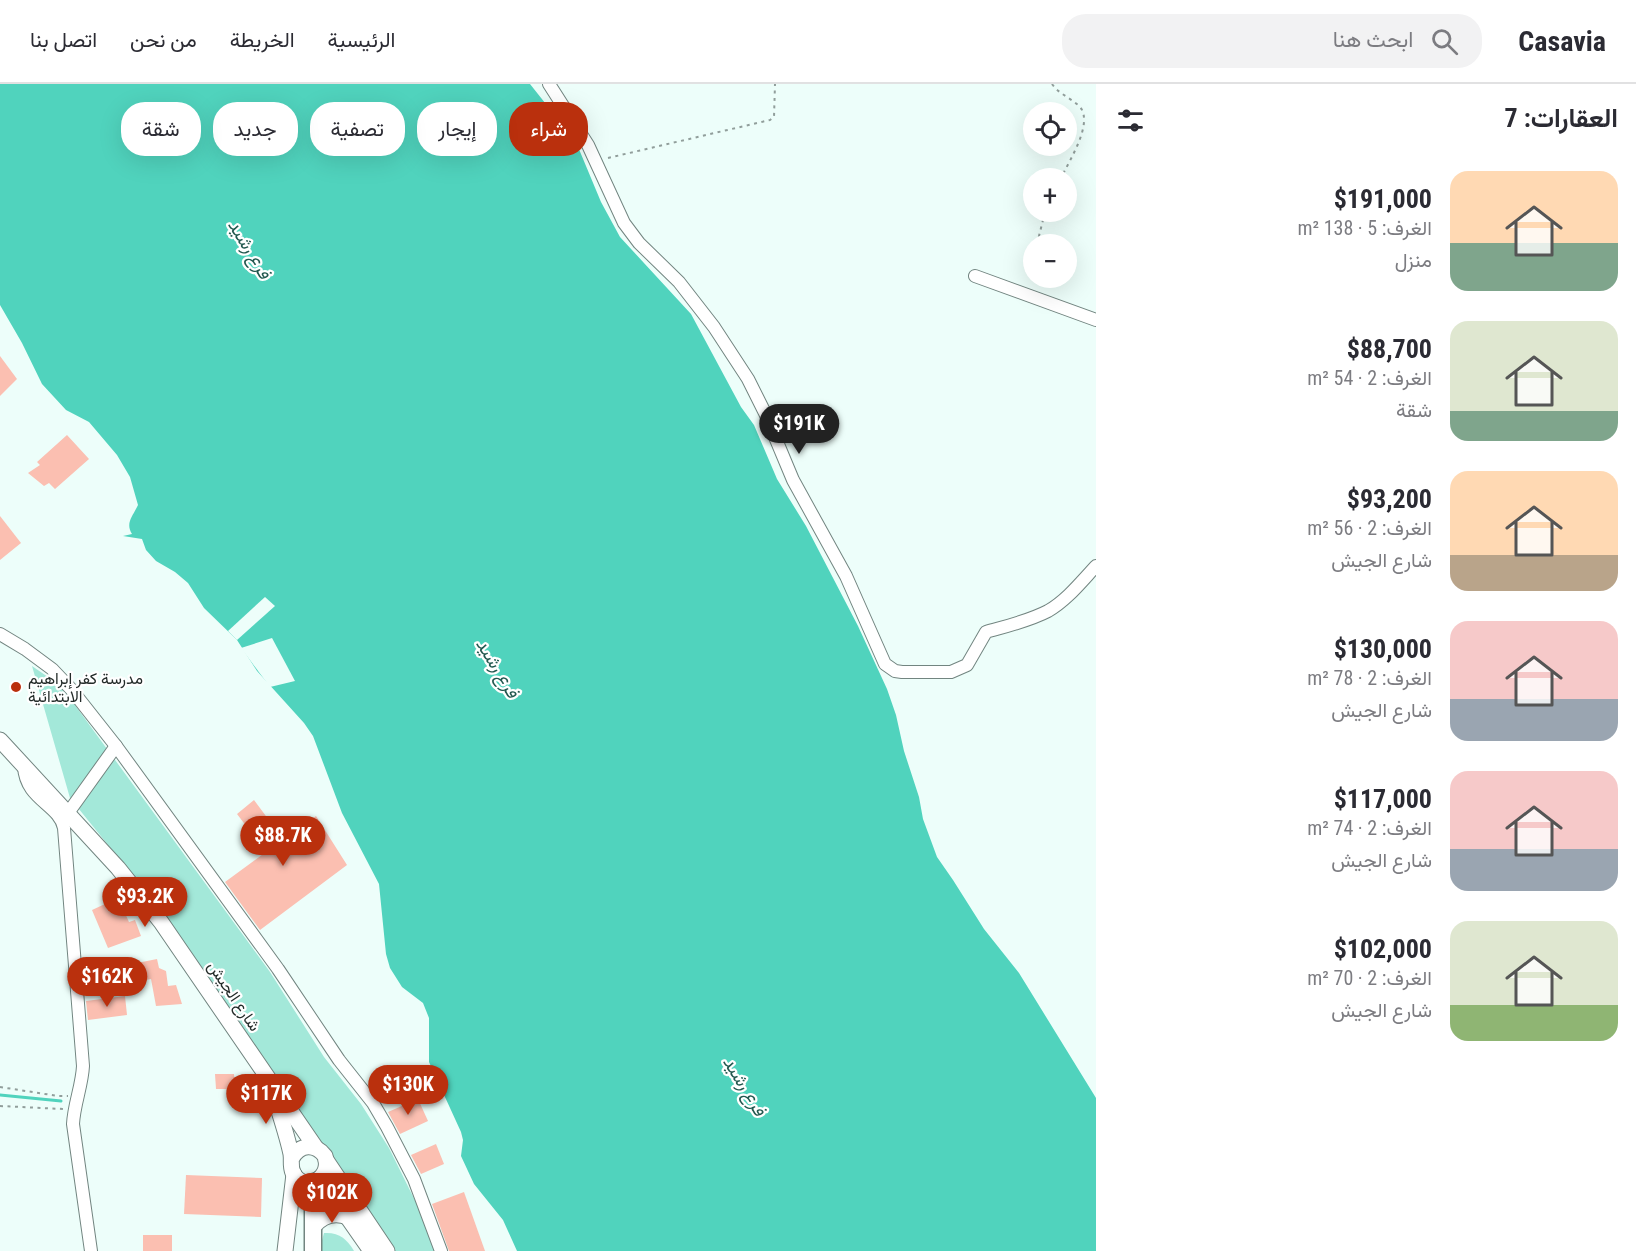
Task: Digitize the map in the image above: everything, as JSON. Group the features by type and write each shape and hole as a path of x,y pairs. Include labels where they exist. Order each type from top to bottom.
{"highway":[{"path":"313,1251 317,1180"}],"main road":[{"name":"شارع الجيش","path":"0,740 118,868 161,922 316,1148"},
{"name":"شارع الجيش","path":"271,1084 292,1158"},
{"path":"326,1160 326,1170 317,1180 302,1181 291,1169 292,1158 299,1149 316,1148 322,1153 387,1251"},
{"path":"285,1251 294,1174"},
{"path":"317,1180 372,1251"},
{"path":"314,1226 322,1218 332,1215 348,1218"}],"street":[{"path":"549,84 579,129 624,223 639,243 679,282 714,327 748,379 765,412 793,480 846,576 885,664 890,669 902,672 951,672 967,665 986,632 1049,610 1071,593 1096,566"},
{"path":"975,276 1096,320"},
{"path":"0,634 26,649 52,669 71,689 116,746 278,969 339,1060 373,1103 414,1179 441,1251"},
{"path":"68,813 116,746"},
{"path":"24,766 28,785 60,819 64,828 83,1066 80,1094 74,1109 75,1144 91,1251"}],"path":[{"path":"596,161 770,120 774,117 775,84"},
{"path":"1052,84 1057,91 1080,106 1086,115 1084,131 1066,168"},
{"path":"0,1088 58,1096 80,1094"},
{"path":"0,1106 74,1109"}],"shaded area":[{"path":"32,666 61,686 270,972 324,1057 361,1104 389,1148 440,1251 395,1251 138,882 70,798"},
{"path":"324,1233 342,1237 354,1251 319,1251"}],"water":[{"name":"فرع رشيد","path":"0,84 530,84 544,102 509,102 509,156 582,156 601,202 620,237 691,314 741,407 754,425 777,479 806,526 858,626 887,689 919,797 923,819 937,857 984,929 1019,973 1096,1098 1096,1251 517,1251 503,1220 474,1184 461,1156 463,1140 461,1132 429,1062 429,1018 423,1003 402,987 390,968 386,954 379,884 342,813 313,736 257,671 237,640 204,608 188,583 156,561 146,550 142,539 123,536 132,534 129,526 138,505 130,477 117,455 89,422 66,410 42,384 0,305"}],"pier":[{"path":"265,597 275,606 237,640 228,631"},
{"path":"272,638 295,681 270,687 241,648"}],"building":[{"path":"0,356 17,379 0,396"},
{"path":"67,435 89,459 55,489 49,483 44,486 28,473 40,465 37,462"},
{"path":"0,516 21,543 0,560"},
{"path":"254,800 283,839 316,816 347,865 260,930 225,882 266,852 237,814"},
{"path":"118,898 129,922 135,920 141,936 108,948 92,910"},
{"path":"157,959 159,968 166,971 168,986 176,985 182,1004 156,1006 151,979 141,981 137,963"},
{"path":"125,996 127,1015 88,1020 86,1001"},
{"path":"215,1074 234,1074 235,1089 216,1089"},
{"path":"418,1099 428,1121 400,1134 388,1112"},
{"path":"436,1144 444,1164 421,1174 411,1155"},
{"path":"186,1175 262,1178 261,1217 184,1214"},
{"path":"464,1192 485,1251 449,1251 432,1204"},
{"path":"143,1235 172,1235 172,1251 143,1251"}],"waterway":[{"path":"0,1095 61,1101"}],"place":[{"name":"مدرسة كفر إبراهيم الابتدائية","path":"16,687"}]}
